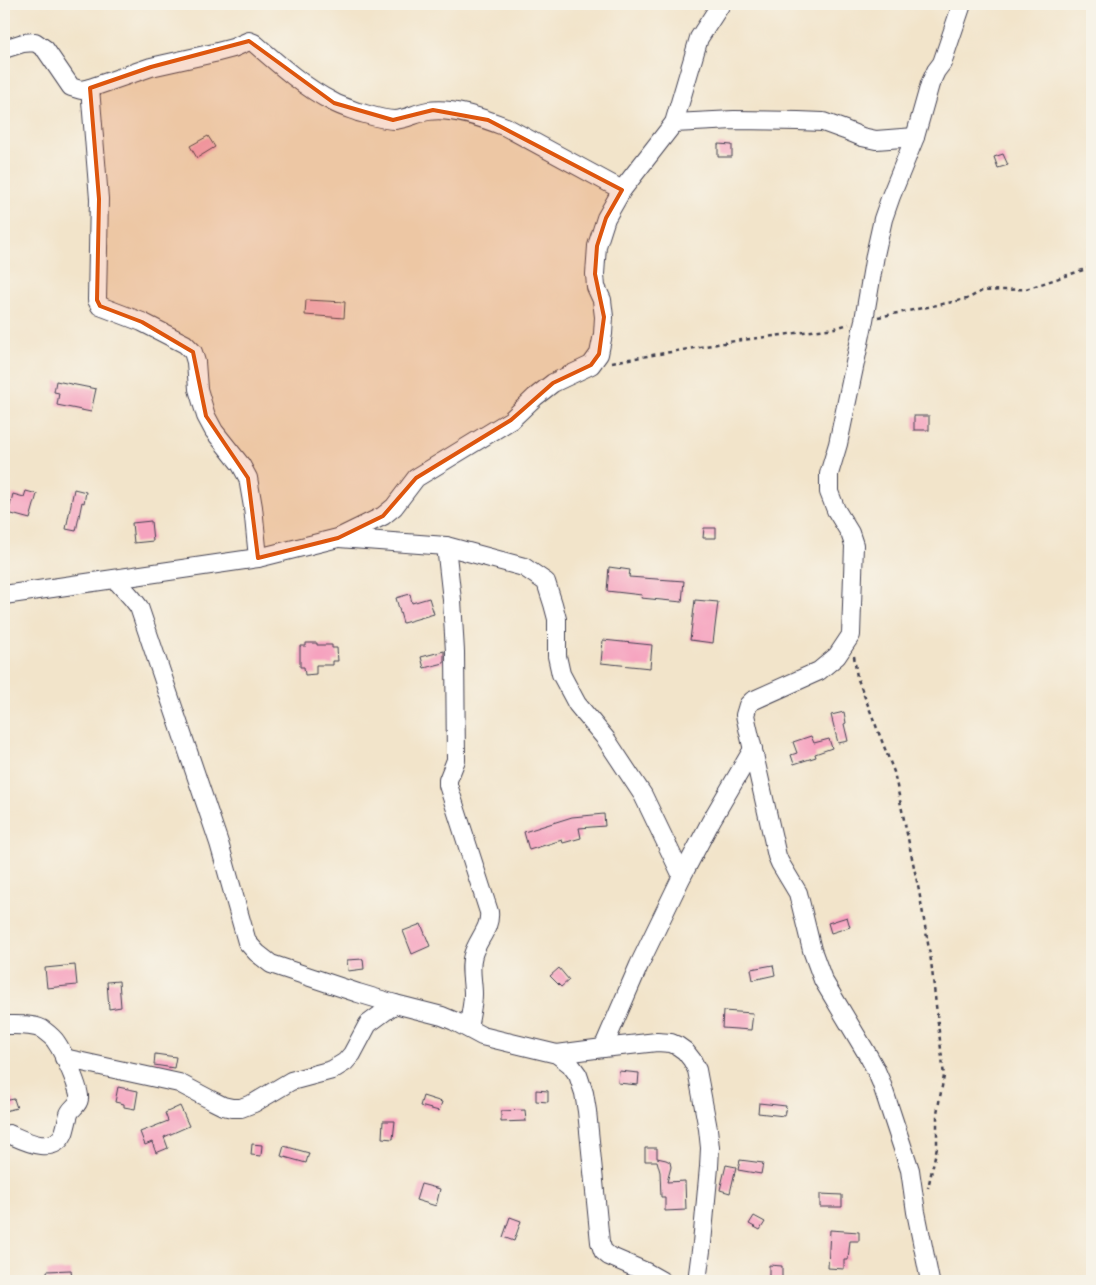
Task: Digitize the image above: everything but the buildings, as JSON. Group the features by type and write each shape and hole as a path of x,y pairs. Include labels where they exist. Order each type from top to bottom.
{"street":[{"path":"4,595 258,558 338,538 383,516 394,507 416,478 512,420 535,397 553,383 591,365 599,354 603,334 602,300 596,287 595,274 597,246 606,218 622,190 674,123 699,38 720,4"},
{"path":"930,1281 910,1170 898,1133 875,1068 823,980 812,950 798,893 777,856 745,715 748,705 752,701 819,671 837,656 851,635 854,545 850,532 836,510 829,492 829,474 838,444 883,219 915,137 930,84 942,63 962,4"},
{"path":"4,49 23,43 35,42 44,49 71,86 81,90 150,66 214,53 249,41 254,43 309,88 334,103 369,115 393,120 405,119 433,110 457,112 488,120 506,127 622,190"},
{"path":"90,88 99,199 97,300 100,306 142,322 184,344 193,352 196,362 198,389 206,416 214,431 241,465 248,478 258,558"},
{"path":"674,123 734,120 823,122 862,137 876,140 915,137"},
{"path":"338,538 446,546 524,567 546,582 557,619 557,656 562,674 577,704 606,740 643,795 682,876"},
{"path":"446,546 456,652 456,760 448,784 490,918 472,957 474,994 468,1028"},
{"path":"115,579 139,607 219,843 247,942 257,953 271,964 358,993 442,1016 482,1036 556,1054 657,1042 671,1043 685,1051 697,1070 710,1148 697,1281"},
{"path":"603,1048 639,965 682,876 711,821 753,749"},
{"path":"64,1058 179,1082 224,1106 241,1108 254,1103 291,1081 338,1067 352,1054 368,1024 395,1004"},
{"path":"4,1025 26,1025 42,1029 56,1041 80,1094 79,1102 69,1112 64,1132 60,1139 53,1144 42,1146 30,1144 9,1134"},
{"path":"556,1054 570,1064 578,1075 584,1092 600,1242 603,1251 609,1256 662,1281"}],"path":[{"path":"591,365 734,341 835,328 864,320 967,299 982,291 1026,289 1092,267"},
{"path":"851,635 857,677 894,772 919,891 930,961 944,1076 937,1113 937,1147 927,1193"}],"highlighted area":[{"path":"249,41 334,103 393,120 433,110 488,120 622,190 606,218 597,246 595,274 604,317 599,354 591,365 553,383 511,420 416,478 383,516 338,538 258,558 248,478 206,416 193,352 142,322 100,306 97,300 99,199 90,88 151,67"}]}
